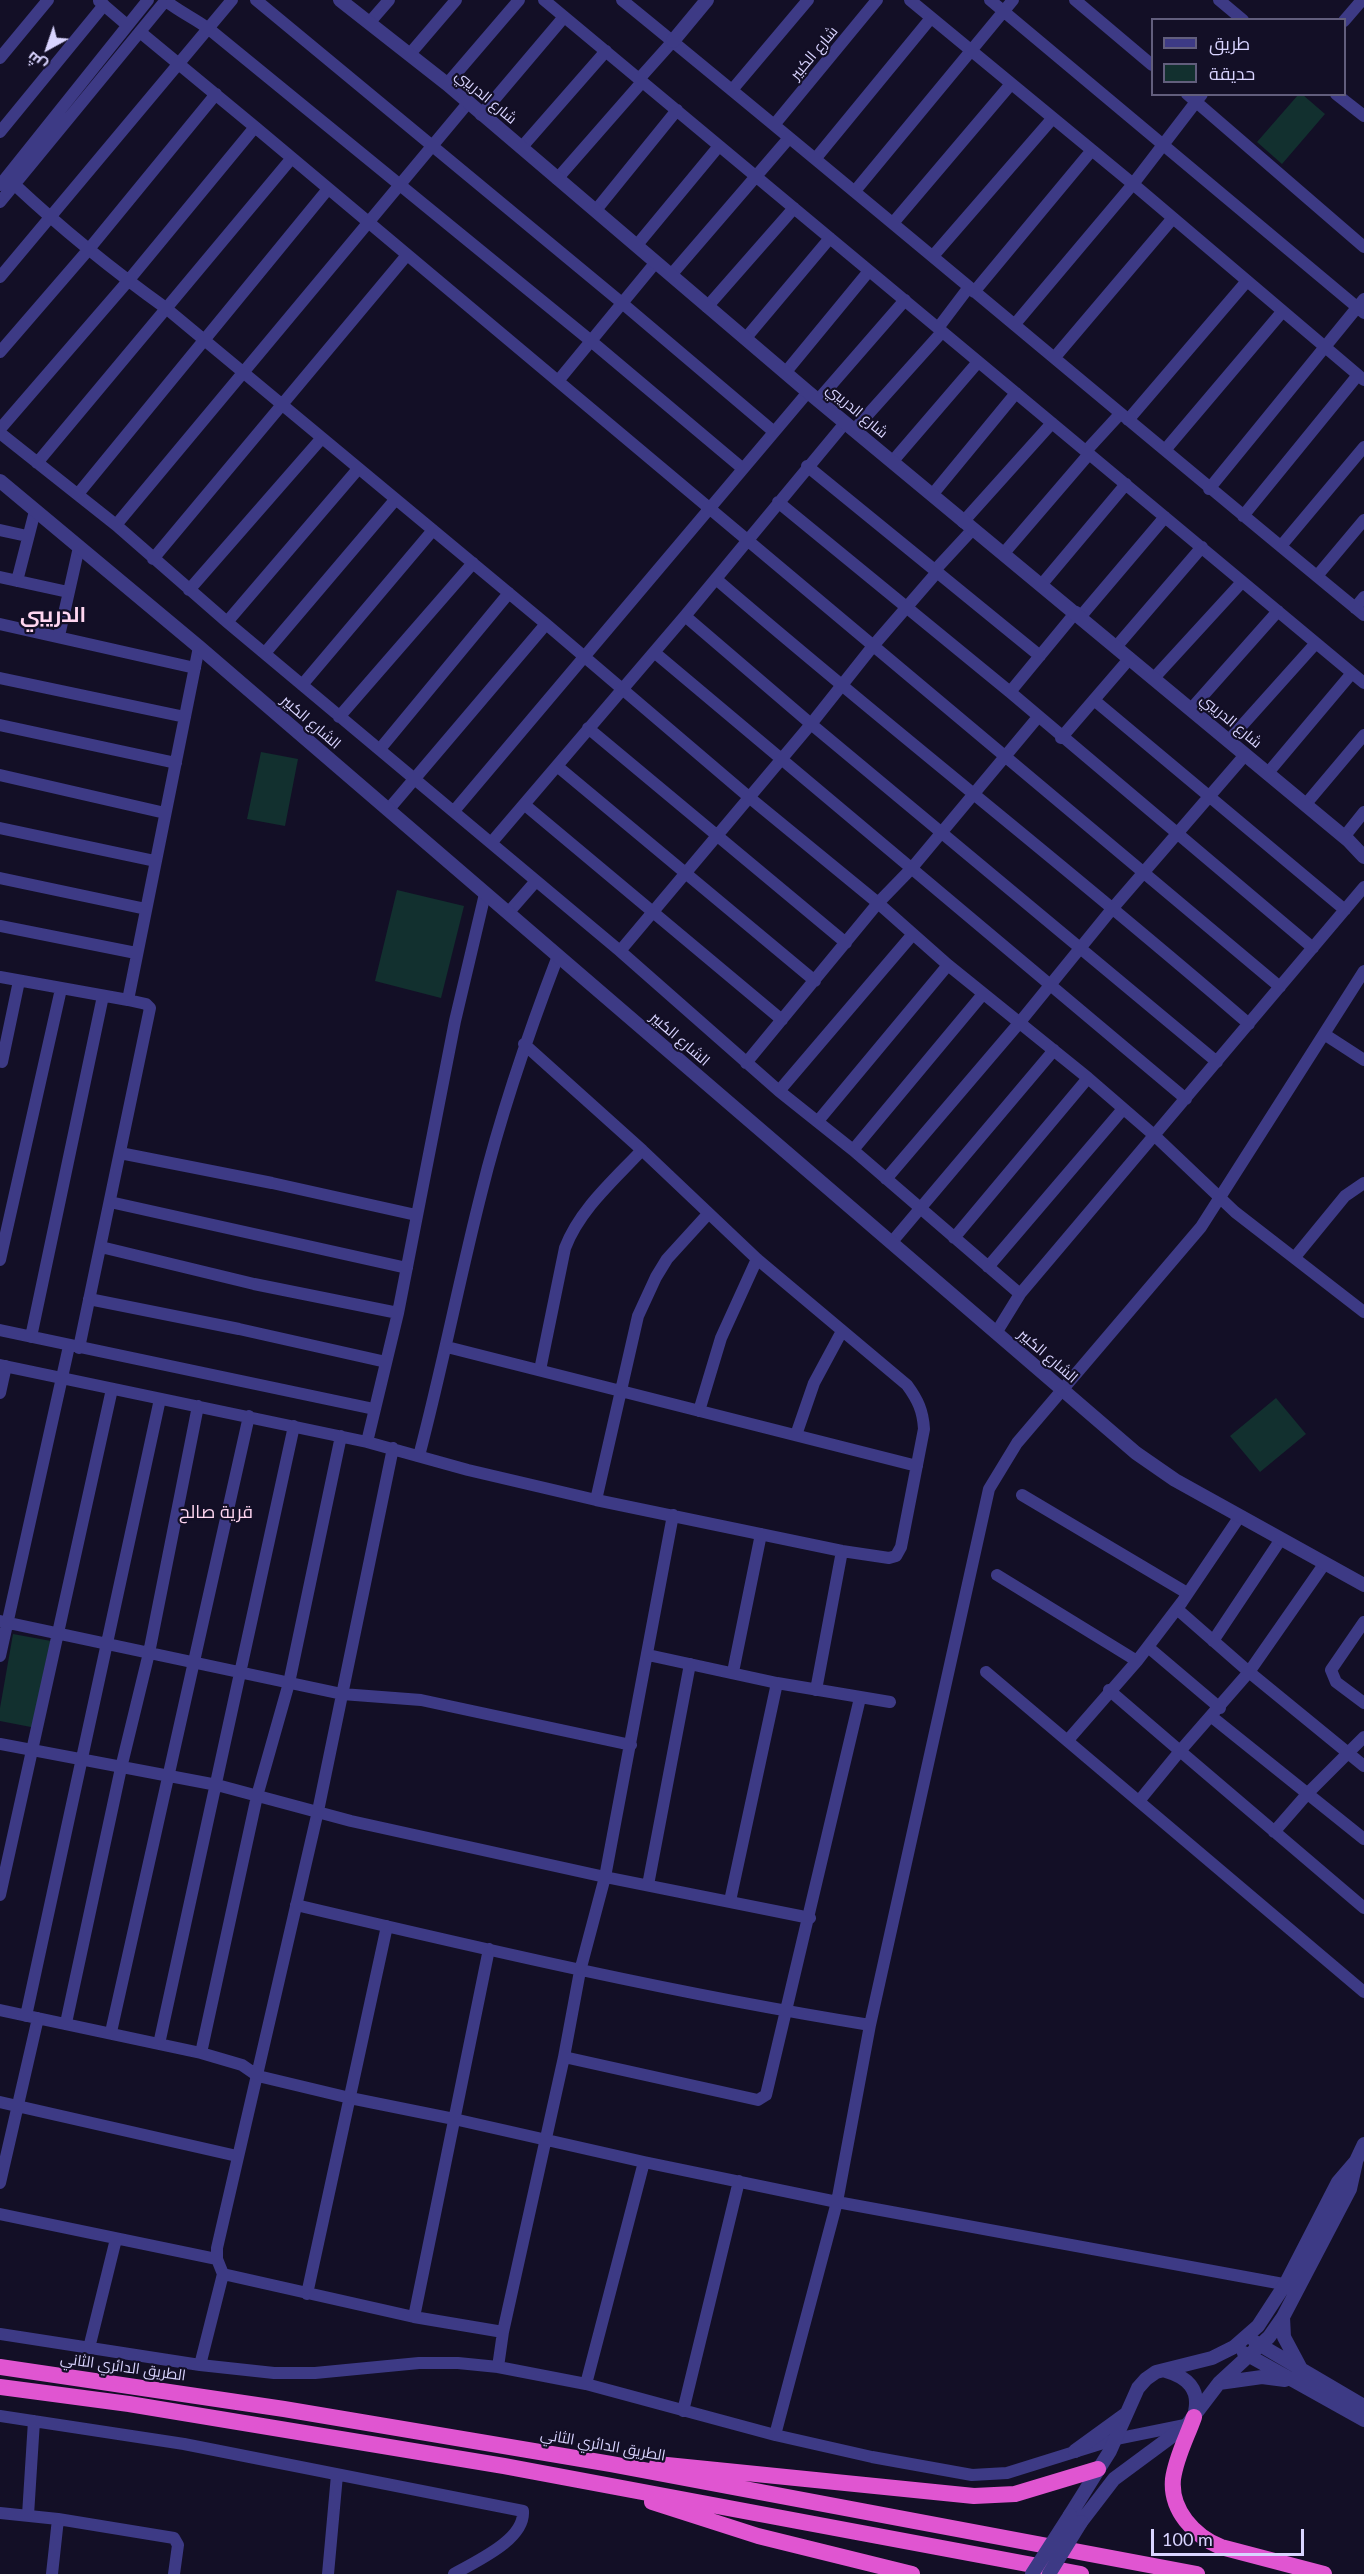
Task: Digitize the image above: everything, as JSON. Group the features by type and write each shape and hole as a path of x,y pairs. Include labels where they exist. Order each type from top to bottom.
{"highway":[{"name":"الطريق الدائري الثاني","path":"0,2367 284,2409 611,2464 1197,2574"},
{"path":"0,2388 129,2404 504,2466 1081,2574"},
{"path":"1191,2421 1176,2463 1173,2481 1179,2510 1192,2529 1221,2547 1324,2574"},
{"path":"611,2464 669,2464 974,2496 1015,2494 1099,2468"},
{"path":"614,2488 758,2536 912,2574"}],"street":[{"path":"0,58 48,0"},
{"path":"0,202 6,179 148,0"},
{"path":"6,179 140,32 166,0 182,14 189,14 209,29 400,184 742,468"},
{"path":"0,277 232,0"},
{"path":"256,0 773,431"},
{"name":"شارع الدريبي","path":"340,0 447,84 785,373 1354,844 1364,857"},
{"path":"369,23 388,0"},
{"path":"409,55 456,0"},
{"path":"447,84 519,0"},
{"path":"544,0 1364,683"},
{"path":"622,0 1055,357 1209,489 1360,611 1364,597"},
{"path":"557,179 707,0"},
{"path":"732,90 808,0"},
{"name":"شارع الكبير","path":"774,125 877,0"},
{"path":"910,0 1133,184 1361,378 1244,516"},
{"path":"990,0 1362,307 1326,347 1209,489"},
{"path":"855,191 1013,0"},
{"path":"1075,0 1151,64"},
{"path":"1219,0 1242,18"},
{"path":"1346,19 1362,0"},
{"path":"0,132 101,3 127,25"},
{"path":"481,115 564,17"},
{"path":"816,158 931,18"},
{"path":"140,32 1280,987"},
{"path":"521,148 606,51"},
{"path":"893,223 1011,84"},
{"path":"0,352 89,249 216,94"},
{"path":"1339,96 1364,116"},
{"path":"1015,324 1133,184 1195,97 1364,247"},
{"path":"116,525 468,103"},
{"path":"596,210 677,110"},
{"path":"933,256 1052,119"},
{"path":"255,127 0,431 116,525 339,717 620,951 746,1063 853,1150 1020,1294"},
{"path":"671,275 789,138"},
{"path":"637,245 719,146"},
{"path":"491,843 748,541 807,466 849,426 940,330 971,289 1092,150"},
{"path":"37,463 291,159"},
{"path":"6,179 50,218 205,340 878,903 948,965 1088,1078 1255,1228 1364,1312"},
{"path":"78,494 328,189"},
{"path":"707,307 794,208"},
{"path":"1055,357 1173,218"},
{"path":"745,339 830,238"},
{"path":"153,559 407,255"},
{"path":"558,381 656,262"},
{"path":"785,373 870,271"},
{"path":"1004,553 1087,453 1124,417 1247,281"},
{"path":"454,811 710,509 773,431 813,396 905,300"},
{"path":"1165,450 1282,312"},
{"path":"892,462 978,362"},
{"path":"932,495 1016,393"},
{"path":"620,951 750,798 873,646 908,608 968,525 1052,423"},
{"path":"189,590 321,439"},
{"path":"1281,546 1364,447"},
{"path":"807,466 1040,656"},
{"path":"227,622 358,469"},
{"name":"الشارع الكبير","path":"0,481 199,647 1136,1454 1175,1480 1364,1585"},
{"path":"1042,584 1126,484"},
{"path":"265,653 395,500"},
{"path":"778,502 1010,692 1313,948"},
{"path":"17,581 35,511"},
{"path":"1010,692 1165,517"},
{"path":"1317,576 1364,520"},
{"path":"0,530 27,536"},
{"path":"302,685 433,530"},
{"path":"58,636 79,547"},
{"path":"1116,647 1202,547"},
{"path":"339,717 473,563"},
{"path":"0,577 68,592"},
{"path":"716,579 840,686 1249,1024"},
{"path":"1154,678 1242,582"},
{"path":"380,749 509,593"},
{"path":"1191,709 1278,611"},
{"path":"685,616 811,724 1217,1062"},
{"path":"0,624 195,668"},
{"path":"388,810 546,624"},
{"path":"1229,740 1316,643"},
{"path":"128,999 199,647"},
{"path":"654,652 1186,1099"},
{"path":"1062,738 1130,658"},
{"path":"1268,774 1352,673"},
{"path":"0,678 185,717"},
{"path":"1094,700 1345,910"},
{"path":"746,1063 878,903 911,869 1038,717"},
{"path":"0,725 176,763"},
{"path":"588,728 846,943"},
{"path":"1305,805 1364,735"},
{"path":"886,1179 1020,1023 1112,909 1245,755"},
{"path":"557,766 815,981"},
{"path":"0,775 165,813"},
{"path":"525,805 783,1020"},
{"path":"1354,844 1364,812"},
{"path":"0,828 155,861"},
{"path":"0,878 146,909"},
{"path":"508,914 536,881"},
{"path":"996,1333 1020,1294 1364,887"},
{"path":"367,1442 398,1313 455,1022 485,894"},
{"path":"0,926 136,953"},
{"path":"779,1091 913,934"},
{"path":"418,1456 447,1347 481,1194 524,1044 558,956"},
{"path":"818,1121 948,965"},
{"path":"775,2435 837,2202 870,2025 944,1696 984,1503 989,1489 1009,1453 1172,1263 1221,1198 1364,971"},
{"path":"0,977 128,999 146,1004 150,1008 89,1299 61,1379 3,1622 0,1656"},
{"path":"2,1062 19,981"},
{"path":"0,1260 2,1238 61,989"},
{"path":"853,1150 983,994"},
{"path":"31,1337 103,996"},
{"path":"1324,1034 1364,1060"},
{"path":"0,1393 3,1366 341,1436 596,1500 842,1551 889,1558 896,1556 901,1548 924,1429 917,1398 907,1385 757,1259 642,1150 524,1044"},
{"path":"891,1243 1054,1050"},
{"path":"954,1238 1088,1078"},
{"path":"988,1266 1123,1109"},
{"path":"540,1370 565,1248 572,1230 586,1210 642,1150"},
{"path":"120,1153 416,1215"},
{"path":"1295,1257 1345,1196 1364,1183"},
{"path":"110,1202 407,1268"},
{"path":"596,1500 633,1335 646,1297 667,1259 708,1214"},
{"path":"101,1247 254,1284 398,1313"},
{"path":"699,1411 721,1338 757,1259"},
{"path":"89,1299 386,1362"},
{"path":"0,1330 374,1409"},
{"path":"796,1435 814,1383 842,1331"},
{"path":"447,1347 917,1466"},
{"path":"0,1895 112,1389"},
{"path":"0,2183 19,2106 32,2017 80,1761 160,1399"},
{"path":"66,2023 121,1768 149,1653 198,1406"},
{"path":"111,2032 169,1775 192,1661 249,1416"},
{"path":"159,2044 294,1426"},
{"path":"201,2053 257,1796 289,1683 341,1436"},
{"path":"200,2365 223,2274 217,2259 217,2248 318,1811 393,1448"},
{"path":"1022,1495 1188,1593"},
{"path":"498,2367 503,2332 544,2138 564,2057 580,1971 605,1877 648,1655 672,1515"},
{"path":"1068,1740 1148,1647 1177,1609 1240,1516"},
{"path":"733,1672 761,1534"},
{"path":"1213,1641 1281,1539"},
{"path":"816,1690 842,1551"},
{"path":"1139,1801 1249,1672 1325,1563"},
{"path":"997,1575 1137,1661"},
{"path":"1177,1609 1249,1672 1364,1766"},
{"path":"3,1622 342,1694 421,1700 631,1745"},
{"path":"1364,1622 1330,1670 1336,1682 1364,1703"},
{"path":"1148,1647 1216,1712 1364,1839"},
{"path":"648,1655 777,1683 890,1702"},
{"path":"648,1885 690,1664"},
{"path":"986,1672 1364,1992"},
{"path":"730,1901 777,1683"},
{"path":"1109,1690 1364,1908"},
{"path":"564,2057 758,2100 766,2095 810,1918 860,1698"},
{"path":"1274,1833 1308,1793 1364,1737"},
{"path":"0,1744 80,1761 217,1785 351,1821 605,1877 810,1918"},
{"path":"296,1905 580,1971 787,2012 870,2025"},
{"path":"307,2294 387,1926"},
{"path":"414,2317 489,1949"},
{"path":"0,2010 201,2053 242,2066 258,2076 350,2098 544,2138 644,2162 837,2202 1292,2285"},
{"path":"0,2102 237,2156"},
{"path":"1298,2375 1284,2337 1283,2317 1292,2285 1338,2182 1356,2161 1364,2144"},
{"path":"586,2384 644,2162"},
{"path":"683,2411 739,2181"},
{"path":"0,2214 217,2259"},
{"path":"89,2348 116,2239"},
{"path":"223,2274 414,2317 503,2332"},
{"path":"1048,2574 1099,2468 1116,2439 1138,2388 1156,2372 1212,2358 1234,2348 1247,2338 1292,2285"},
{"path":"1032,2574 1075,2519 1114,2479 1191,2421 1219,2383 1261,2346 1283,2317"},
{"path":"0,2334 200,2365 274,2373 315,2373 419,2363 458,2363 498,2367 586,2384 775,2435 872,2457 972,2475 1007,2474 1116,2439 1191,2421"},
{"path":"1247,2338 1364,2420"},
{"path":"1234,2348 1364,2406"},
{"path":"1166,2371 1178,2374 1189,2382 1195,2391 1198,2401 1191,2421"},
{"path":"1219,2383 1298,2375"},
{"path":"1081,2450 1127,2413"},
{"path":"0,2416 184,2444 519,2508 523,2511 519,2528 508,2541 454,2574"},
{"path":"28,2515 34,2421"},
{"path":"1081,2450 1096,2453 1099,2468"},
{"path":"328,2574 337,2475"},
{"path":"0,2513 58,2519 174,2538 178,2545 174,2574"},
{"path":"52,2574 58,2519"}],"green space":[{"path":"1297,96 1304,96 1325,114 1282,164 1257,142"},
{"path":"261,752 298,759 285,826 247,819"},
{"path":"397,890 464,906 441,998 375,981"},
{"path":"1276,1398 1306,1434 1260,1472 1230,1436"},
{"path":"13,1634 51,1641 36,1728 0,1721 0,1708"}],"district":[{"name":"الدريبي","path":"53,615"},
{"name":"قرية صالح","path":"216,1512"}]}
